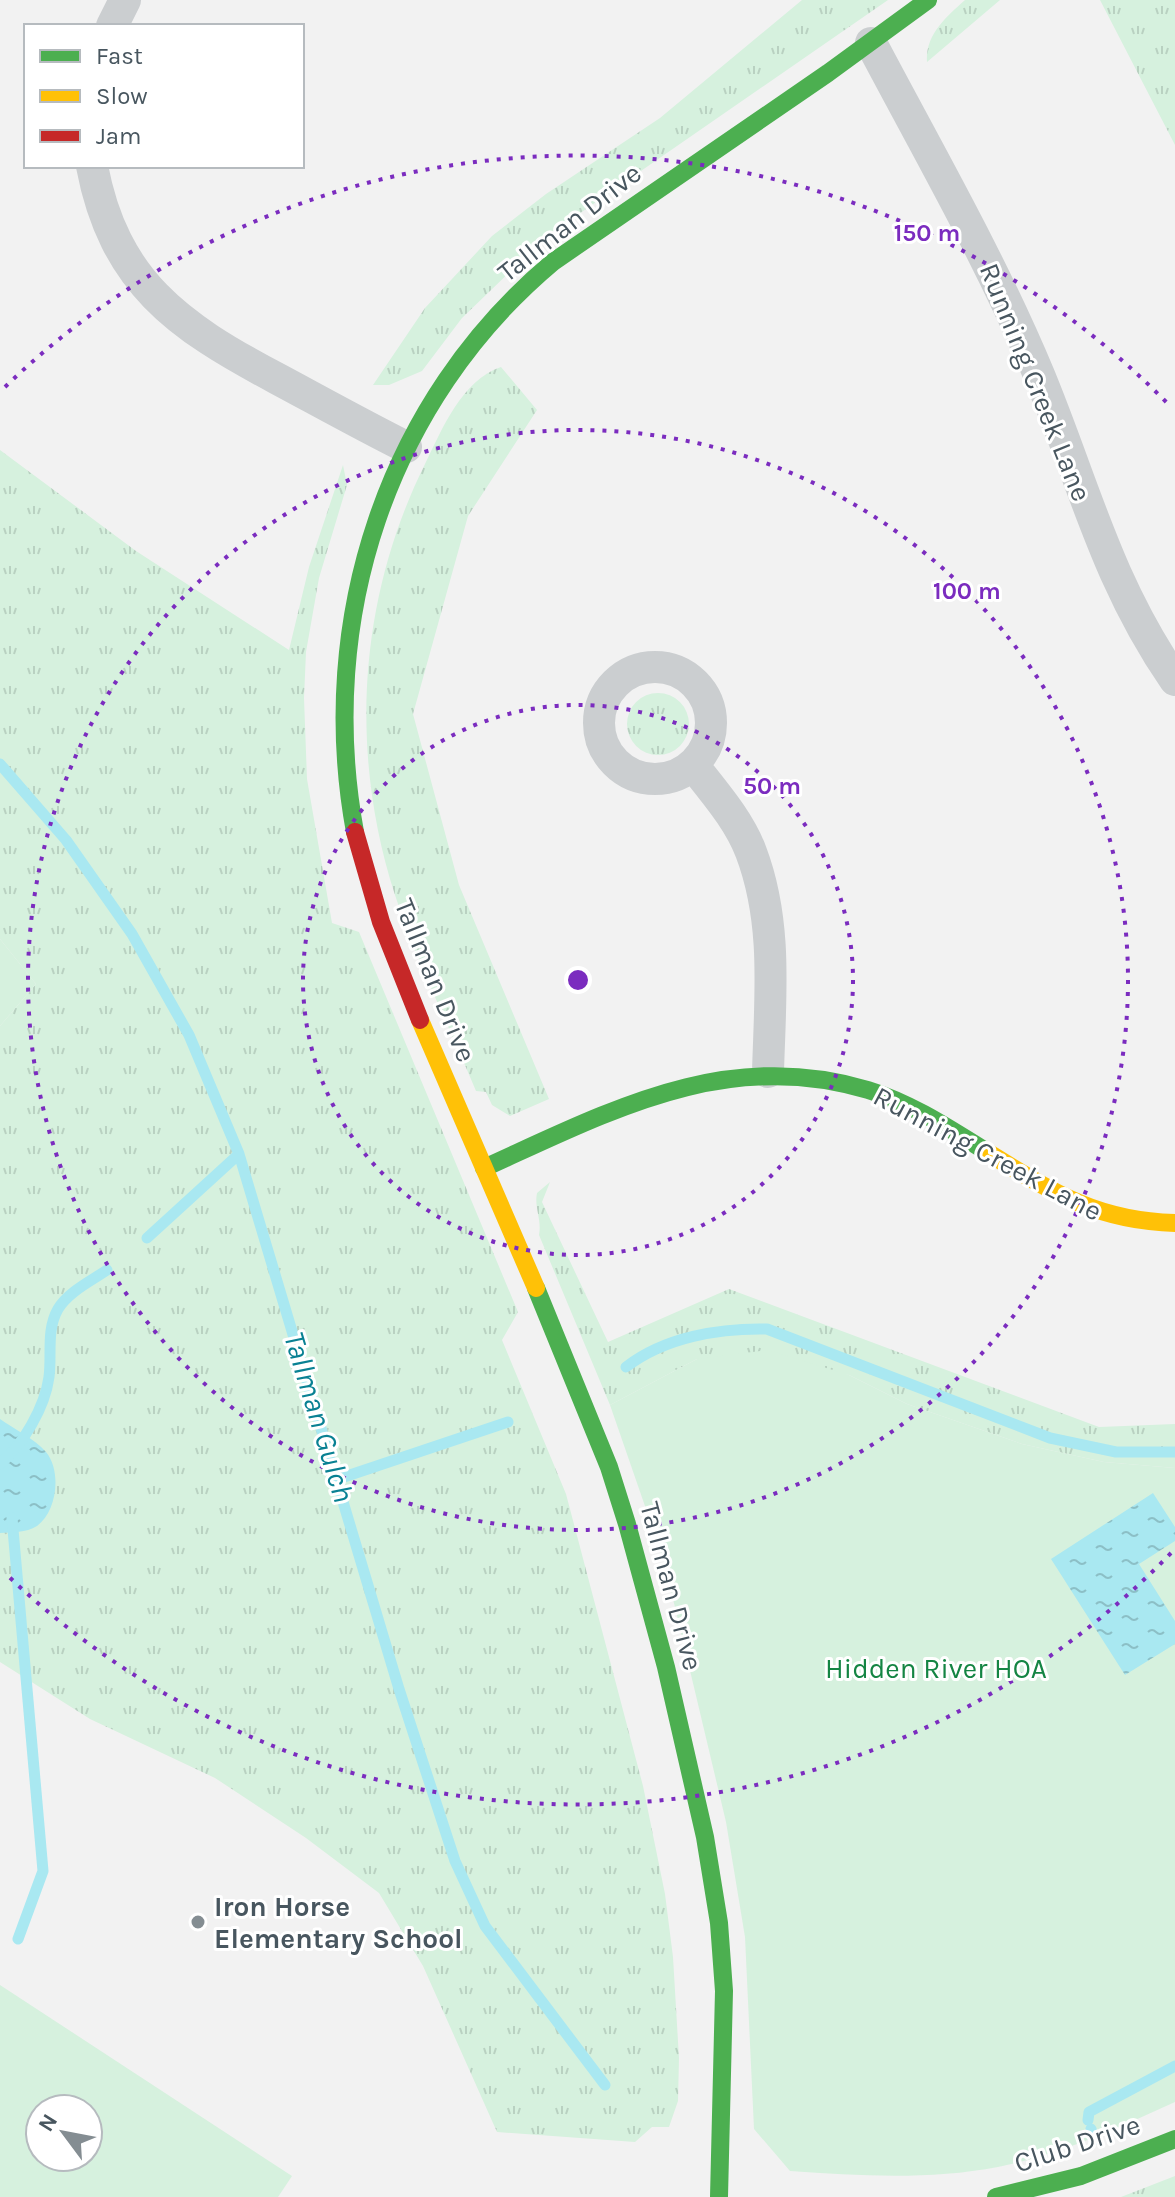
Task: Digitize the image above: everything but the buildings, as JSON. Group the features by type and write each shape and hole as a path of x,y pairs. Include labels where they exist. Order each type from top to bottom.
{"street":[{"path":"113,24 125,0"},
{"name":"Tallman Drive","path":"719,2197 725,2065 722,1965 710,1856 692,1773 620,1501 585,1404 376,908 353,827 345,772 341,704 350,611 376,513 406,447 450,375 521,290 589,235 871,43 928,0"},
{"name":"Running Creek Lane","path":"871,43 993,272 1040,377 1113,573 1137,621 1175,680"},
{"path":"92,168 100,201 120,251 164,308 231,354 406,447"},
{"path":"693,765 734,819 751,850 763,891 771,953 768,1072"},
{"name":"Running Creek Lane","path":"484,1168 679,1085 710,1077 768,1072 818,1076 891,1099 1062,1198 1102,1216 1142,1223 1175,1223"},
{"name":"Club Drive","path":"996,2197 1081,2176 1175,2139"}],"green space":[{"path":"802,0 888,0 547,236 462,318 422,371 389,385 373,385 425,308 492,236 546,194 660,118"},
{"path":"965,0 1000,0 927,62 933,35"},
{"path":"1100,0 1175,0 1175,145"},
{"path":"501,367 537,410 468,516 413,714 459,885 549,1099 510,1116 492,1105 486,1092 476,1091 404,920 380,841 371,787 367,732 368,677 374,622 386,568 403,515 455,407 475,383"},
{"path":"0,450 136,551 289,650 309,567 343,465 347,485 319,578 306,652 304,698 307,779 332,923 359,932 518,1312 502,1340 566,1494 643,1786 665,1894 673,1957 679,2058 678,2101 669,2127 652,2127 635,2142 497,2132 423,1966 379,1893 306,1838 215,1778 90,1719 0,1662 0,1026 36,984 0,939"},
{"path":"658,693 680,702 689,724 680,746 658,755 636,746 627,724 636,702"},
{"path":"0,939 36,984 0,1026"},
{"path":"550,1182 542,1202 608,1342 729,1289 1099,1427 1175,1424 1175,1468 1104,1462 1022,1444 907,1404 849,1375 697,1359 610,1405 539,1235 537,1193"},
{"name":"Hidden River HOA","path":"768,1350 849,1375 907,1404 1022,1444 1104,1462 1175,1468 1175,2102 1110,2131 1044,2155 998,2167 947,2174 868,2175 790,2171 754,2129 745,1937 726,1822 664,1561 610,1405 697,1359"},
{"path":"0,1985 292,2176 278,2197 0,2197"},
{"path":"1175,2176 1175,2197 1121,2197"}],"water":[{"path":"0,1419 41,1447 54,1470 55,1491 49,1511 37,1526 24,1531 0,1533"},
{"path":"1153,1493 1175,1527 1175,1541 1139,1564 1175,1621 1175,1644 1125,1675 1051,1559"}],"waterway":[{"name":"Tallman Gulch","path":"0,764 66,840 132,934 189,1035 239,1154 399,1689 455,1861 485,1926 605,2085"},
{"path":"147,1238 239,1154"},
{"path":"0,1464 25,1436 43,1401 49,1377 52,1325 58,1309 74,1292 107,1270"},
{"path":"626,1367 658,1348 693,1336 730,1330 767,1329 1050,1438 1116,1452 1175,1452"},
{"path":"335,1480 508,1422"},
{"path":"12,1518 43,1871 18,1939"},
{"path":"1088,2120 1089,2112 1175,2066"},
{"path":"1091,2129 1094,2140"}],"traffic: fast":[{"path":"355,832 346,752 346,673 357,595 377,520 407,448 447,380 495,318 553,262 828,73 928,0"},
{"path":"484,1168 624,1107 718,1081 766,1076 816,1079 884,1095 930,1117 987,1152"},
{"path":"536,1288 609,1467 627,1524 666,1667 705,1837 719,1923 724,1991 719,2197"},
{"path":"996,2197 1081,2176 1175,2139"}],"traffic: slow":[{"path":"420,1020 536,1288"},
{"path":"987,1152 1076,1202 1122,1217 1175,1223"}],"traffic: jam":[{"path":"355,832 381,922 420,1020"}],"place":[{"name":"Iron Horse Elementary School","path":"198,1922"}]}
